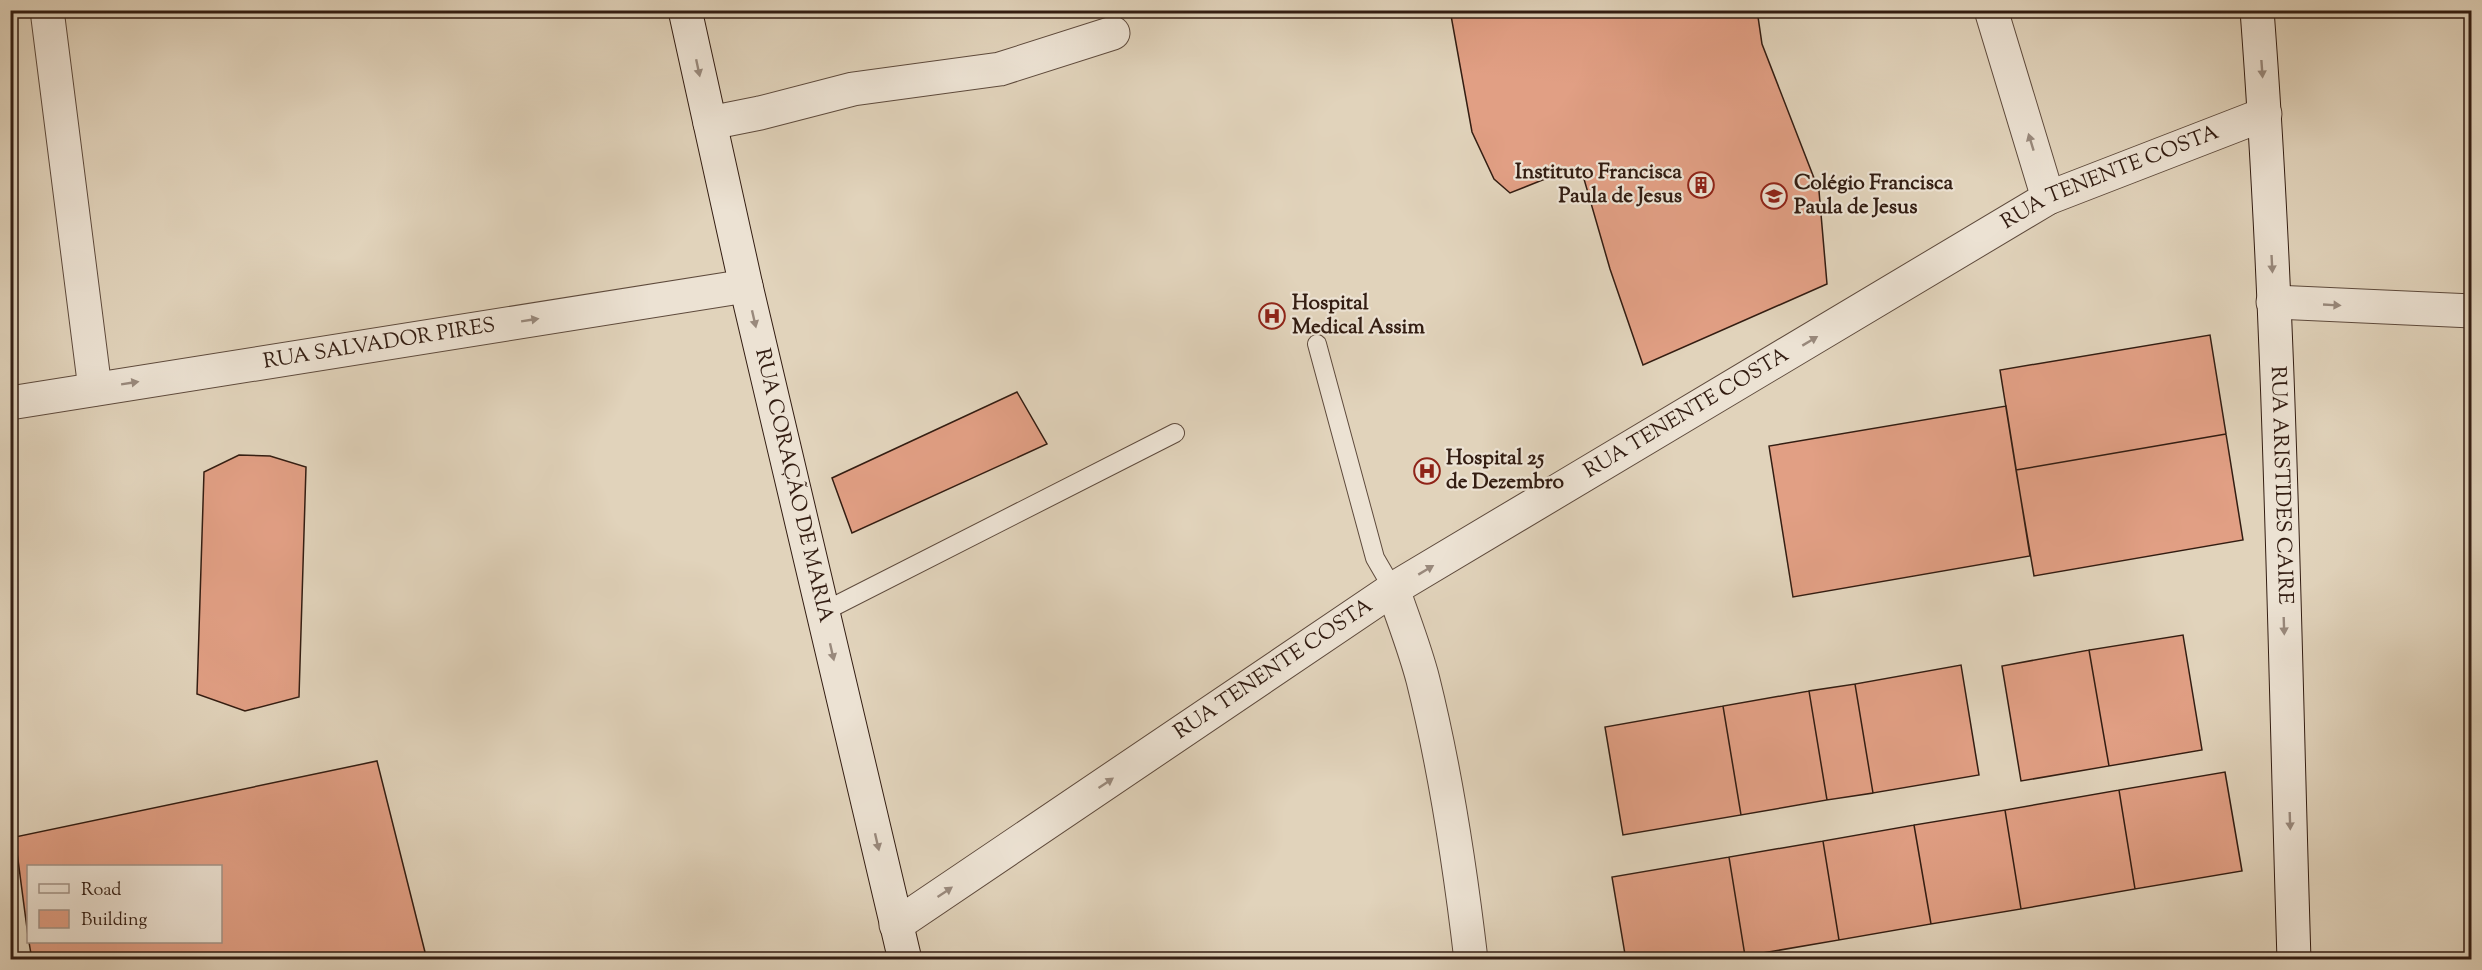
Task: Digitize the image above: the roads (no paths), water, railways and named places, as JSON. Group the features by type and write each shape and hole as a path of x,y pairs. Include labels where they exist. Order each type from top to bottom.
{"street":[{"path":"47,10 95,389"},
{"name":"RUA CORAÇÃO DE MARIA","path":"685,10 746,286 905,960"},
{"path":"1991,10 2048,198"},
{"name":"RUA ARISTIDES CAIRE","path":"2257,10 2265,114 2274,302 2294,960"},
{"path":"710,123 760,113 853,89 1000,69 1113,33"},
{"name":"RUA TENENTE COSTA","path":"896,925 1394,589 2048,198 2265,114"},
{"name":"RUA SALVADOR PIRES","path":"10,403 746,286"},
{"path":"2274,302 2472,311"},
{"path":"1394,589 1422,679 1438,744 1461,877 1470,960"}],"lane":[{"path":"1317,344 1375,558 1394,589"},
{"path":"823,612 1175,433"}],"place":[{"name":"Instituto Francisca Paula de Jesus","path":"1701,185"},
{"name":"Colégio Francisca Paula de Jesus","path":"1774,196"},
{"name":"Hospital Medical Assim","path":"1272,316"},
{"name":"Hospital 25 de Dezembro","path":"1427,471"}]}
